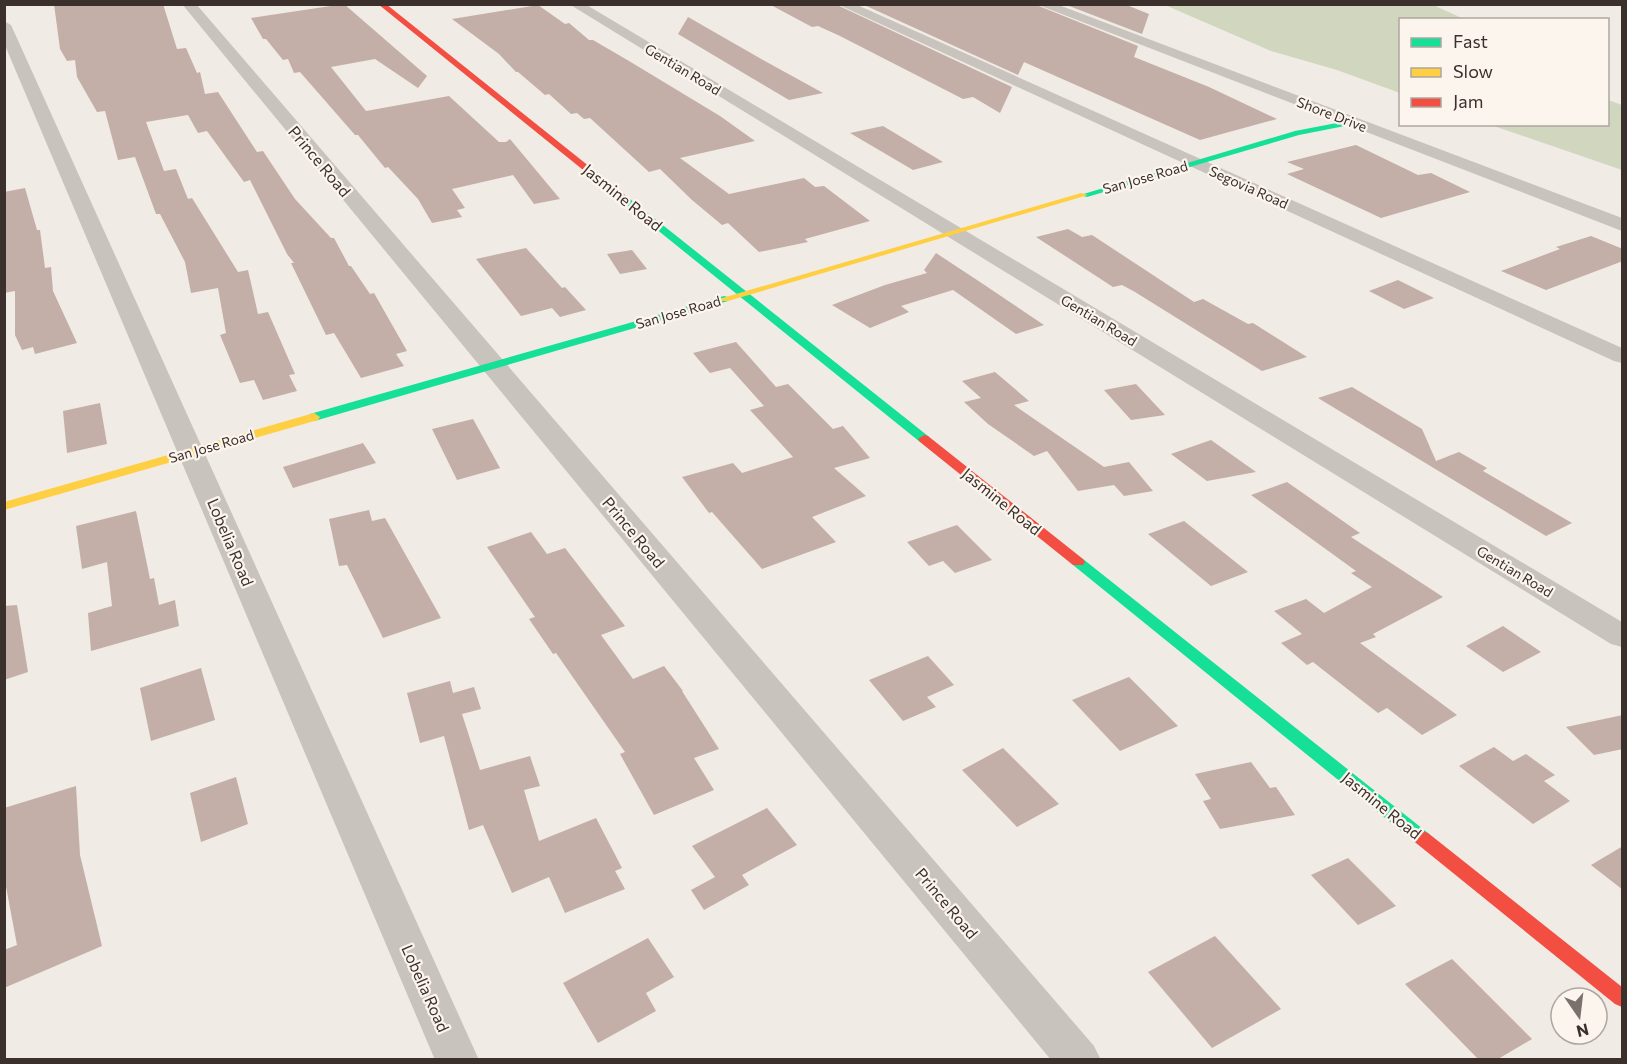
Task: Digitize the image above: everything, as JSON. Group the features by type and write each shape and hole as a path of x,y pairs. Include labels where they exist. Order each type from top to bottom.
{"street":[{"name":"Prince Road","path":"188,4 1079,1059"},
{"name":"Jasmine Road","path":"381,4 1623,998"},
{"name":"Gentian Road","path":"575,4 1623,636"},
{"name":"Segovia Road","path":"843,4 1623,356"},
{"name":"Shore Drive","path":"1042,4 1623,225"},
{"name":"Lobelia Road","path":"4,25 458,1059"},
{"name":"San Jose Road","path":"4,506 1298,133 1352,122"}],"green space":[{"path":"1431,4 1462,18 1399,18 1399,93 1337,70 1271,51 1165,5"},
{"path":"1609,100 1622,105 1622,170 1494,126 1609,126"}],"building":[{"path":"54,4 163,4 177,49 186,48 197,73 200,72 205,94 218,92 257,152 263,151 295,199 331,238 334,238 349,266 370,294 374,293 407,351 396,354 404,366 361,378 334,333 326,335 291,263 294,263 287,254 250,180 244,182 207,131 198,133 188,115 146,122 164,171 176,169 188,199 192,198 238,272 248,270 258,314 268,312 295,374 289,375 297,391 263,400 254,380 240,383 220,335 226,333 218,288 191,293 185,262 160,214 156,214 135,157 118,160 105,111 97,112 77,77 75,60 67,61 60,49"},
{"path":"344,4 427,76 418,88 375,59 331,67 366,111 449,96 499,142 506,142 510,139 560,199 534,204 513,175 452,189 465,208 457,210 462,217 432,223 418,199 388,167 385,168 300,72 294,73 288,59 283,60 266,39 263,39 251,18"},
{"path":"769,4 835,4 1012,87 1000,113 973,97 963,99 840,36 818,26 812,27"},
{"path":"862,4 1034,4 1138,46 1134,57 1209,87 1277,119 1200,140 1024,62 1018,75"},
{"path":"1064,4 1124,4 1149,14 1142,34"},
{"path":"538,5 565,24 569,23 589,40 593,40 720,116 755,141 680,158 729,194 804,178 815,187 824,186 870,221 805,239 808,242 759,252 728,223 722,225 692,200 660,169 649,172 590,118 584,119 577,113 571,114 549,94 545,95 516,72 499,54 452,19"},
{"path":"688,17 823,93 789,100 678,34"},
{"path":"883,126 943,162 913,170 850,133"},
{"path":"1356,145 1418,175 1431,173 1470,192 1381,218 1287,174 1304,169 1287,162"},
{"path":"25,188 37,230 40,230 45,268 51,267 53,291 77,343 35,354 33,347 22,350 15,335 15,291 4,293 4,192"},
{"path":"1068,229 1082,237 1092,235 1194,302 1203,299 1248,324 1253,323 1307,357 1262,371 1135,292 1122,285 1113,287 1036,237"},
{"path":"1591,236 1623,249 1623,261 1546,290 1501,271 1560,249 1556,247"},
{"path":"526,248 562,288 565,287 586,310 560,317 552,308 521,316 476,259"},
{"path":"632,250 647,269 620,274 607,254"},
{"path":"936,253 1044,325 1016,334 953,290 901,306 909,312 870,328 832,305 885,285 927,273 924,270"},
{"path":"1398,280 1434,298 1404,309 1369,291"},
{"path":"736,342 776,387 788,384 833,429 843,426 870,458 834,468 866,496 812,517 836,542 762,569 712,512 709,513 682,477 733,463 742,473 793,457 750,410 764,406 730,368 710,373 693,353"},
{"path":"995,372 1029,401 1014,405 1104,467 1129,462 1153,491 1124,496 1114,485 1078,491 1047,451 1034,456 988,424 964,402 981,398 962,381"},
{"path":"1136,384 1165,415 1131,420 1104,390"},
{"path":"1352,387 1422,429 1436,461 1459,452 1487,468 1483,471 1572,523 1546,536 1318,398"},
{"path":"100,403 107,444 67,453 63,411"},
{"path":"473,419 500,468 457,480 432,429"},
{"path":"1211,440 1256,472 1207,481 1171,454"},
{"path":"363,443 376,463 293,488 283,467"},
{"path":"1287,482 1360,533 1351,537 1443,597 1373,634 1376,637 1360,643 1457,715 1422,735 1387,708 1378,713 1313,662 1307,665 1281,643 1302,634 1274,611 1306,599 1324,613 1372,587 1351,573 1356,571 1251,495"},
{"path":"369,510 372,521 385,518 441,618 383,638 347,565 339,566 329,519"},
{"path":"136,511 150,579 154,578 159,605 175,600 179,626 91,651 88,613 112,606 107,562 82,569 76,526"},
{"path":"1184,521 1248,572 1211,586 1148,534"},
{"path":"957,525 992,560 955,573 943,561 929,566 907,542"},
{"path":"531,532 547,554 565,548 625,626 601,635 633,679 664,666 683,691 719,749 694,758 714,790 654,815 620,754 625,752 556,653 553,654 529,619 535,617 487,547"},
{"path":"17,605 28,672 4,680 4,606"},
{"path":"1503,626 1541,652 1503,672 1466,646"},
{"path":"928,656 954,685 927,697 936,707 903,721 869,680"},
{"path":"201,668 215,720 151,741 140,688"},
{"path":"1129,677 1178,726 1120,751 1072,700"},
{"path":"450,681 453,693 474,687 481,709 462,714 480,770 530,756 540,786 524,790 539,841 596,818 622,868 615,871 625,889 565,913 549,877 512,893 483,825 469,830 444,736 420,743 407,693"},
{"path":"1623,715 1623,749 1594,755 1566,727"},
{"path":"1494,747 1513,761 1526,754 1555,775 1544,781 1570,801 1533,824 1459,766"},
{"path":"1003,748 1059,804 1017,827 962,770"},
{"path":"1251,762 1270,788 1276,787 1295,815 1220,829 1203,801 1211,799 1195,774"},
{"path":"236,777 248,824 201,842 190,793"},
{"path":"76,786 80,855 102,946 4,988 4,950 17,945 4,876 4,808"},
{"path":"767,808 797,845 742,875 749,885 704,910 691,890 715,877 692,846"},
{"path":"1623,846 1623,890 1591,865"},
{"path":"1348,858 1396,906 1358,925 1311,875"},
{"path":"1215,936 1281,1009 1212,1048 1148,972"},
{"path":"648,938 674,977 646,993 656,1011 598,1043 563,983"},
{"path":"1452,959 1532,1039 1498,1059 1478,1059 1405,984"}],"traffic: fast":[{"path":"1084,195 1298,133 1352,122"},
{"path":"622,197 924,439"},
{"path":"314,417 724,299"},
{"path":"1078,562 1422,838"}],"traffic: slow":[{"path":"724,299 1084,195"},
{"path":"4,506 314,417"}],"traffic: jam":[{"path":"381,4 622,197"},
{"path":"924,439 1078,562"},
{"path":"1422,838 1622,998"}]}
